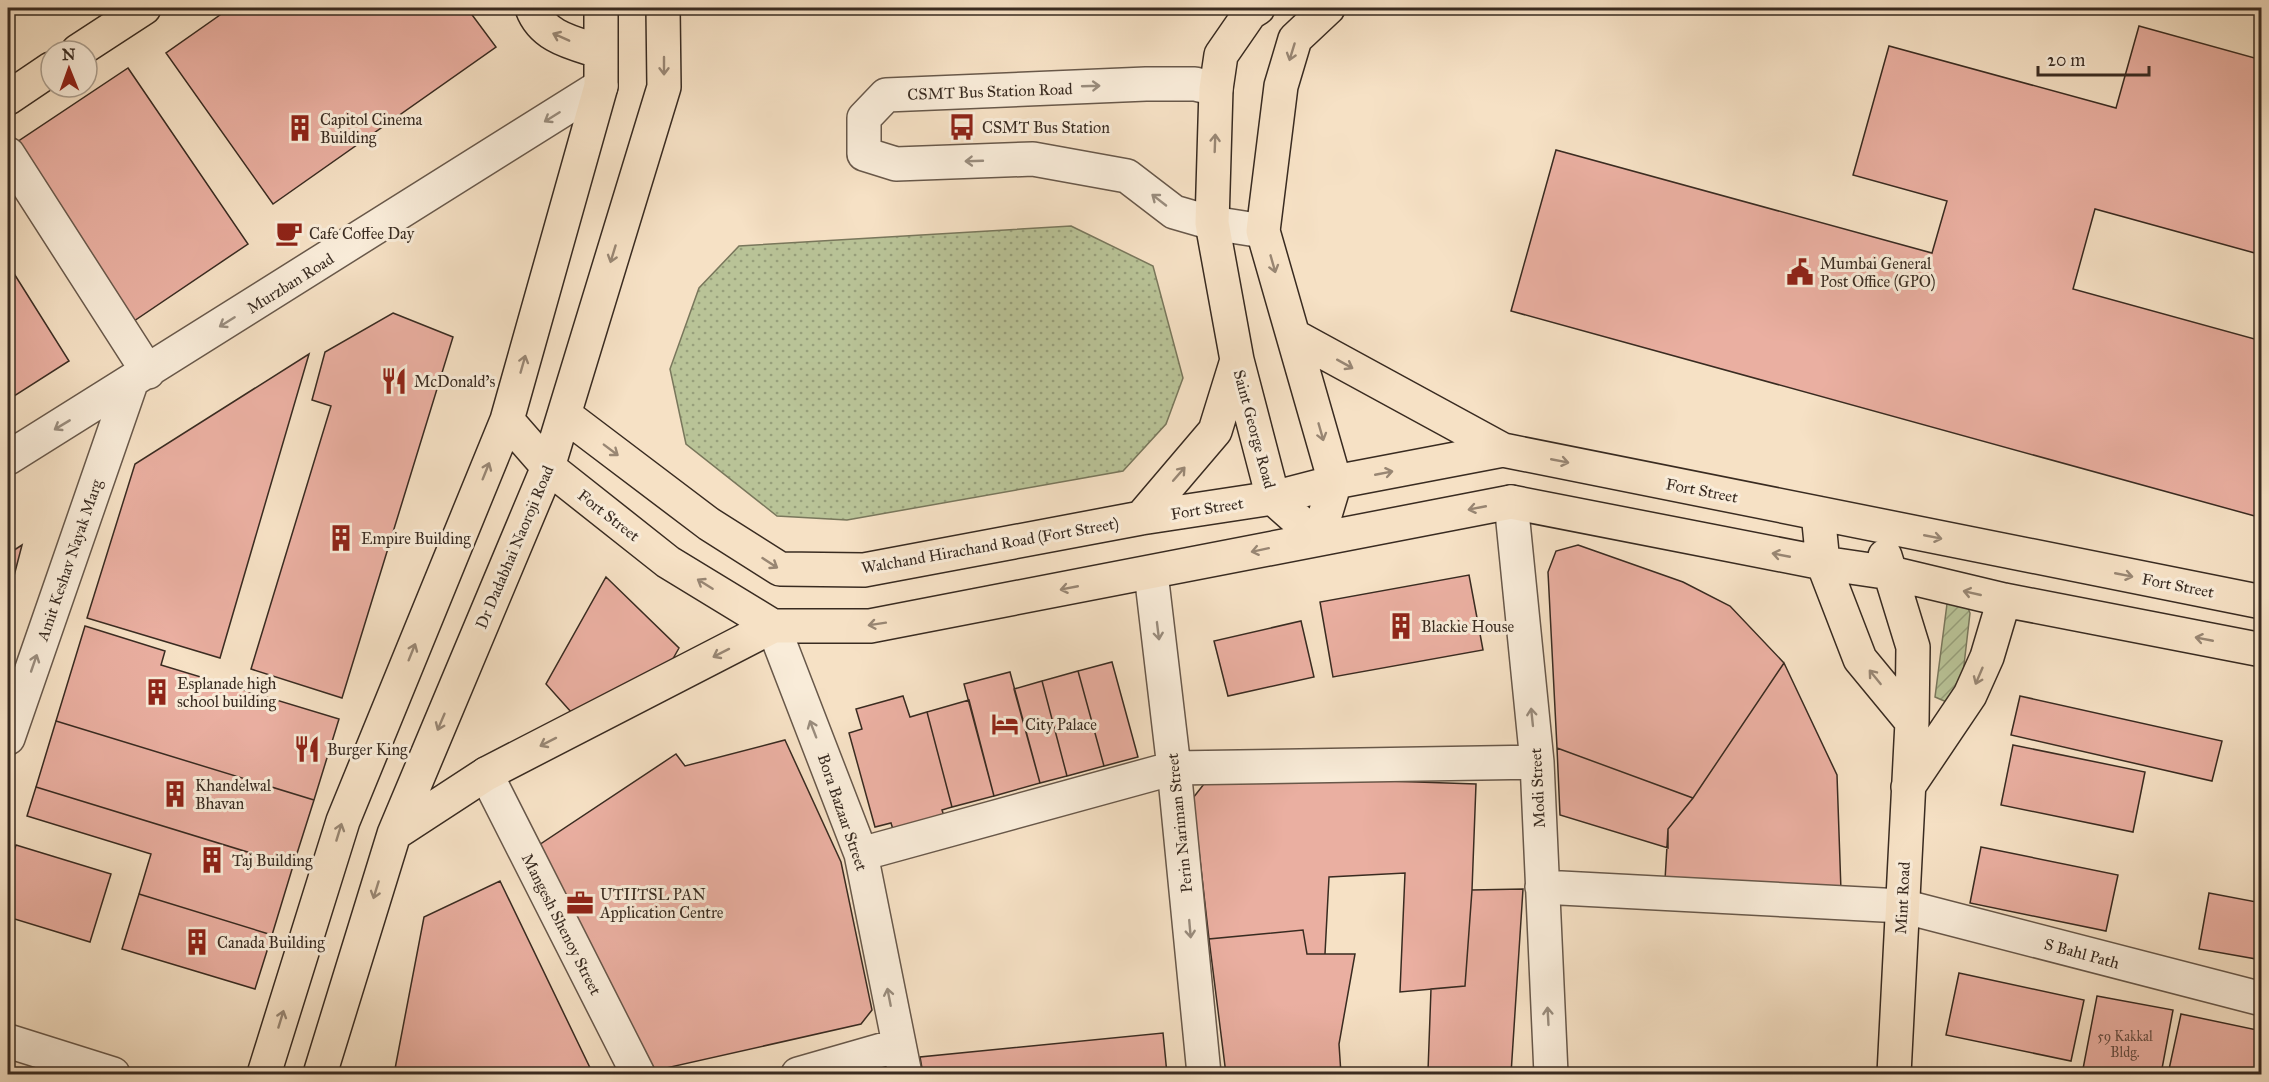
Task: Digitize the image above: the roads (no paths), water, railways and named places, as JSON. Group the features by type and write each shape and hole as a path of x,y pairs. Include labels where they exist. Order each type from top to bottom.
{"main road":[{"path":"96,39 144,8"},
{"path":"532,8 540,23 557,37 601,52"},
{"path":"264,1074 343,821 507,420 601,86 601,8"},
{"name":"Dr Dadabhai Naoroji Road","path":"320,1074 394,834 548,467 565,415 664,87 663,8"},
{"name":"Saint George Road","path":"1258,8 1250,13 1221,55 1216,89 1212,223 1237,360 1273,498 1318,538"},
{"path":"1318,538 1335,482 1263,231 1281,86 1295,39 1328,8"},
{"path":"8,98 39,77"},
{"path":"1294,336 1503,450"},
{"path":"1141,518 1215,431 1237,360"},
{"path":"507,420 565,415"},
{"name":"Walchand Hirachand Road (Fort Street)","path":"565,415 709,524 780,569 864,570 1141,518"},
{"name":"Fort Street","path":"507,420 548,467 668,562 773,626"},
{"name":"Fort Street","path":"1141,518 1273,498 1335,482 1503,450 2262,602"},
{"path":"394,834 486,774 773,626 870,626 1511,502 1822,563 1891,573 2004,600 2262,650"},
{"path":"1818,513 1822,563 1860,659 1912,722"},
{"name":"Mint Road","path":"1875,525 1913,647 1912,722 1894,1074"},
{"path":"1908,787 1971,695 1987,657 2004,600"}],"street":[{"name":"CSMT Bus Station Road","path":"1216,89 1194,84 1146,84 886,95 864,118 864,154 896,164 1033,159 1127,176 1174,212 1212,223 1263,231"},
{"name":"Murzban Road","path":"8,459 601,86"},
{"path":"8,154 139,378"},
{"name":"Amit Keshav Nayak Marg","path":"8,738 139,378"},
{"name":"Modi Street","path":"1511,502 1537,762 1551,1074"},
{"name":"Perin Nariman Street","path":"1151,573 1174,768 1204,1074"},
{"name":"Bora Bazaar Street","path":"773,626 861,854 902,1060"},
{"path":"861,854 1174,768 1537,762"},
{"name":"Mangesh Shenoy Street","path":"486,774 638,1074"},
{"name":"S Bahl Path","path":"1542,887 1902,906 2262,999"},
{"path":"8,1041 113,1074"},
{"path":"798,1074 902,1060"}],"place":[{"name":"CSMT Bus Station","path":"962,127"},
{"name":"Capitol Cinema Building","path":"300,128"},
{"name":"Cafe Coffee Day","path":"289,233"},
{"name":"Mumbai General Post Office (GPO)","path":"1800,272"},
{"name":"McDonald's","path":"394,381"},
{"name":"Empire Building","path":"341,538"},
{"name":"Blackie House","path":"1401,626"},
{"name":"Esplanade high school building","path":"157,692"},
{"name":"City Palace","path":"1005,724"},
{"name":"Burger King","path":"307,749"},
{"name":"Khandelwal Bhavan","path":"175,794"},
{"name":"Taj Building","path":"212,860"},
{"name":"UTIITSL PAN Application Centre","path":"580,903"},
{"name":"Canada Building","path":"197,942"}]}
